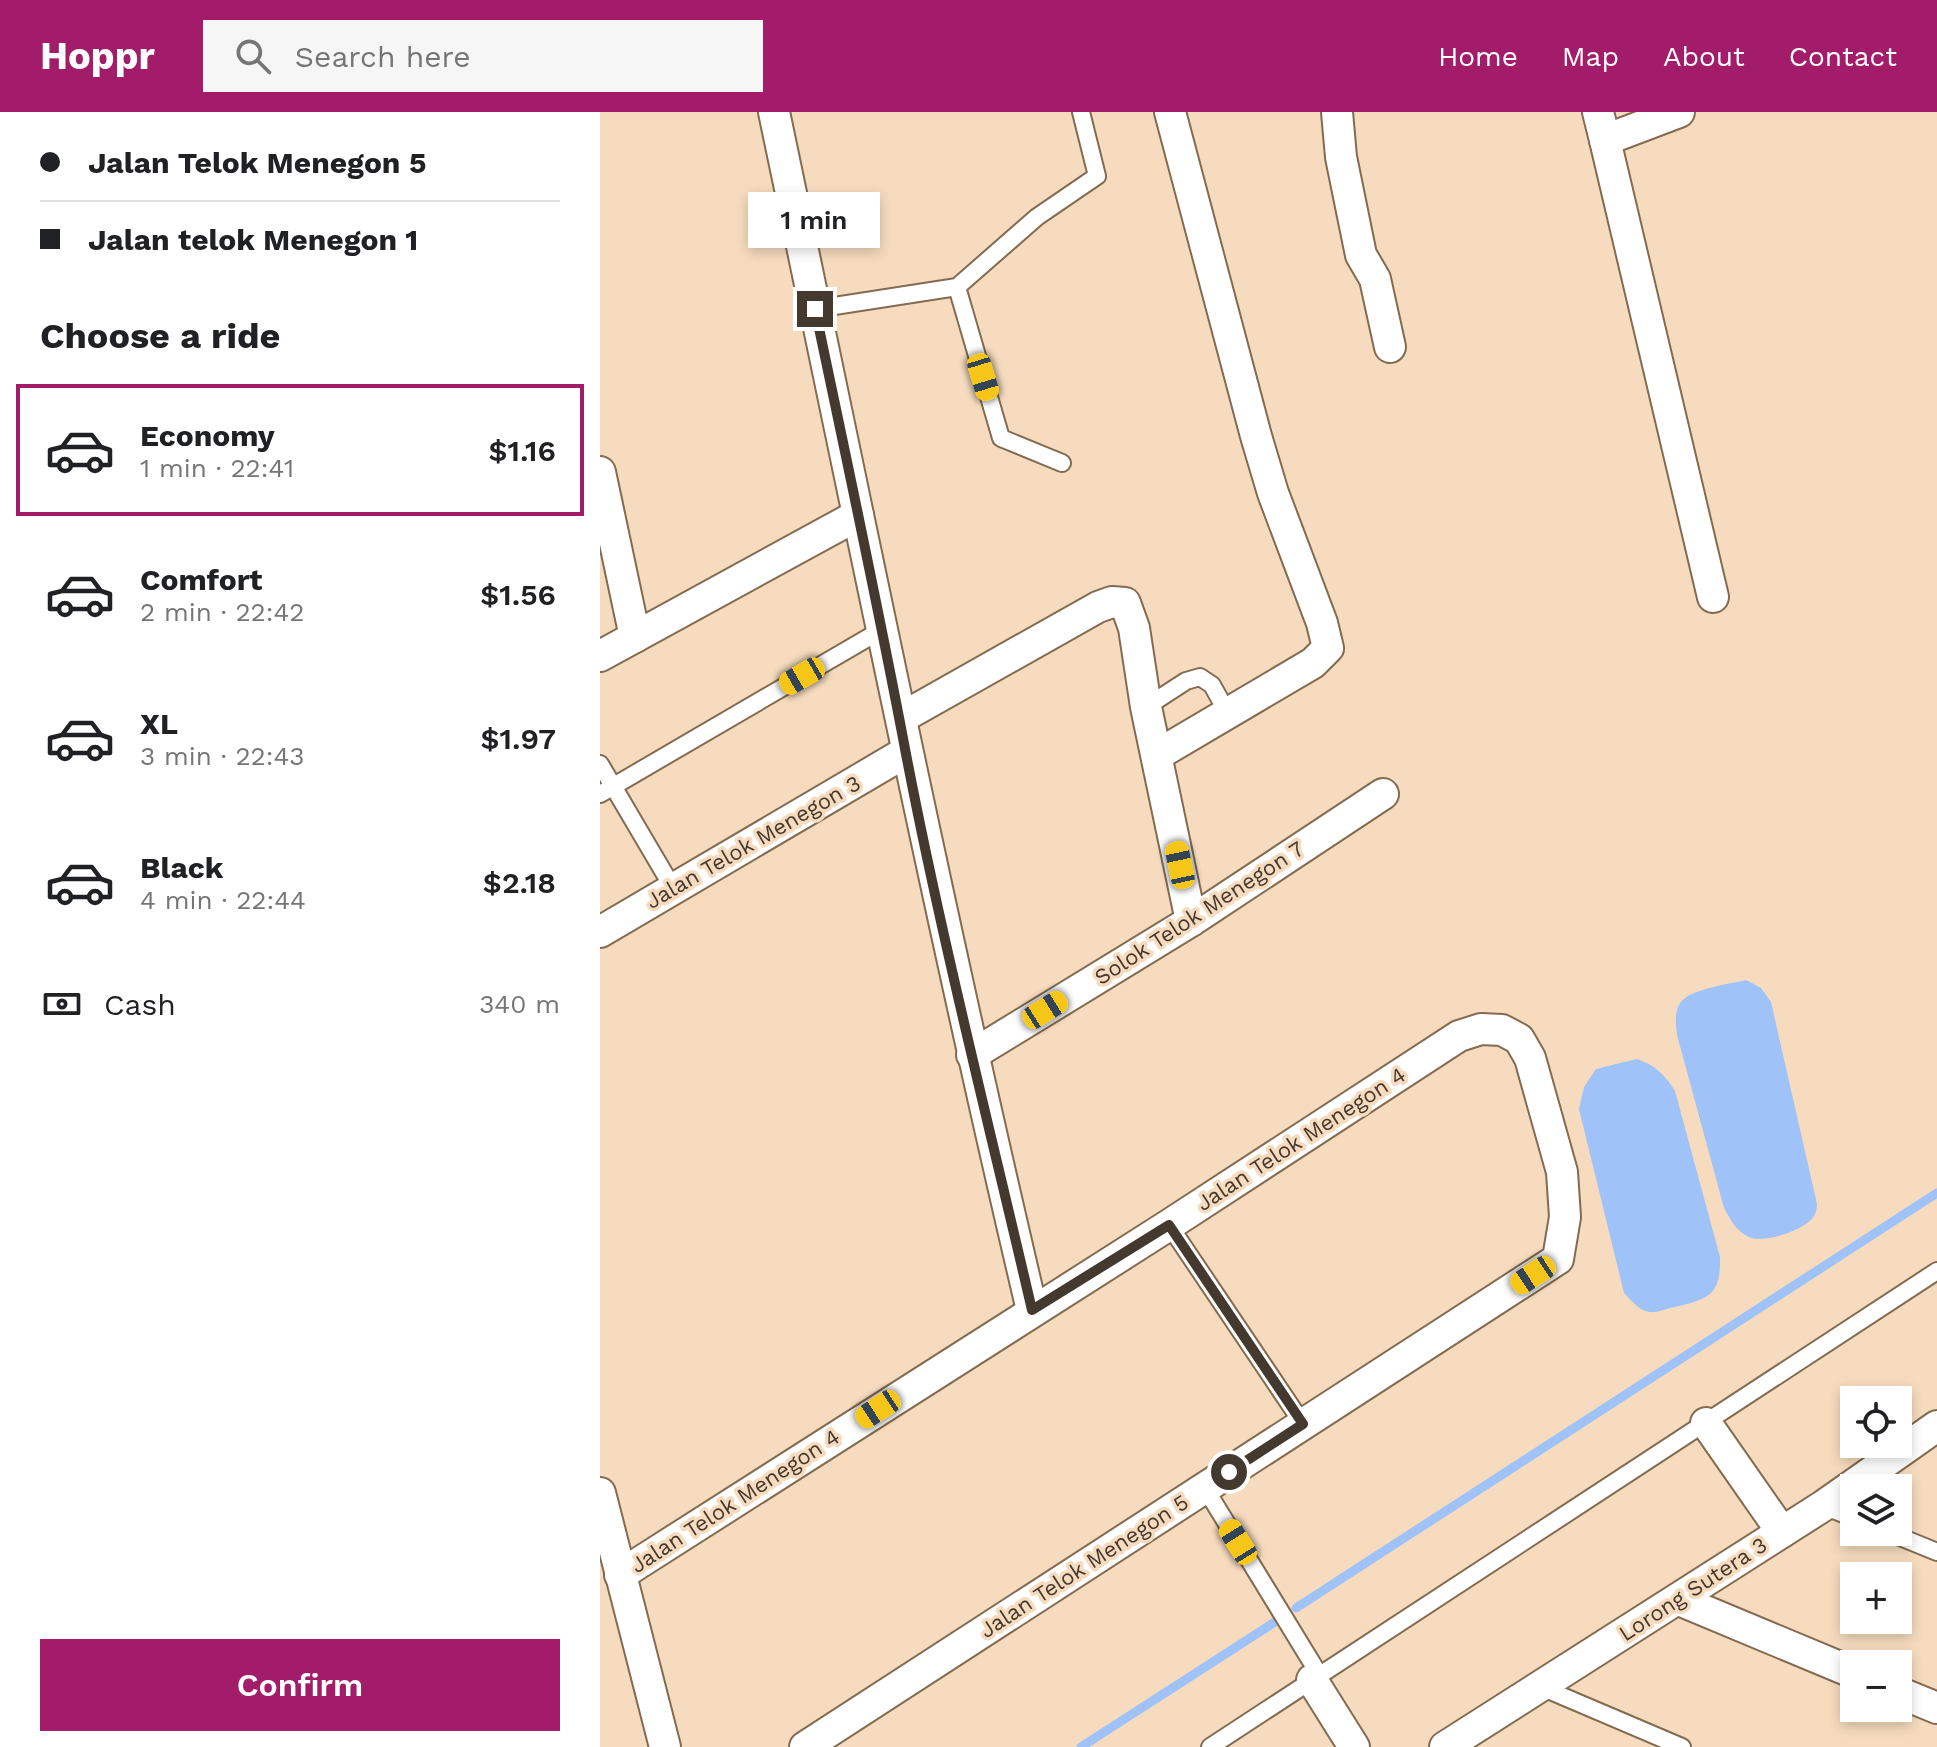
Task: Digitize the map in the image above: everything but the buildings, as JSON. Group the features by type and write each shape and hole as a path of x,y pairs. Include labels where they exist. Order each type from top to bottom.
{"street":[{"path":"774,112 906,752 1032,1310"},
{"path":"1157,755 1313,663 1328,648 1256,436 1170,112"},
{"path":"1337,112 1341,157 1361,255 1375,279 1390,347"},
{"path":"1679,112 1601,126 1713,597"},
{"path":"600,472 635,637"},
{"path":"600,656 858,515"},
{"path":"901,718 1112,602 1125,603 1130,613 1146,707 1191,921"},
{"name":"Jalan Telok Menegon 3","path":"600,932 906,752"},
{"name":"Solok Telok Menegon 7","path":"972,1055 1191,921 1383,794"},
{"name":"Jalan Telok Menegon 4","path":"611,1557 1032,1310 1169,1225 1459,1036 1481,1029 1502,1030"},
{"name":"Jalan Telok Menegon 5","path":"805,1747 1558,1259 1565,1217 1562,1172 1530,1058 1519,1039 1502,1030"},
{"path":"1706,1423 1782,1532"},
{"name":"Lorong Sutera 3","path":"1445,1747 1679,1600 1823,1506 1937,1426"},
{"path":"600,1493 611,1557 665,1747"},
{"path":"1679,1600 1840,1667"},
{"path":"1316,1678 1354,1747"},
{"path":"1912,1698 1937,1708"}],"lane":[{"path":"815,309 957,287 1037,217 1097,176 1081,112"},
{"path":"957,287 1001,438 1062,463"},
{"path":"606,791 883,629"},
{"path":"1146,707 1186,681 1200,677 1212,685 1227,712"},
{"path":"600,764 606,791 673,888"},
{"path":"1169,1225 1303,1424"},
{"path":"1210,1747 1937,1271"},
{"path":"1205,1488 1316,1678"},
{"path":"1823,1506 1840,1513"},
{"path":"1912,1542 1937,1552"},
{"path":"1541,1687 1682,1747"}],"water":[{"path":"1746,980 1761,988 1771,1002 1817,1204 1814,1216 1802,1226 1764,1239 1749,1237 1740,1231 1724,1208 1676,1027 1677,1011 1685,998 1720,985"},
{"path":"1637,1059 1659,1071 1675,1091 1720,1257 1718,1280 1711,1293 1697,1301 1653,1312 1639,1307 1624,1293 1579,1109 1584,1087 1596,1069"}],"waterway":[{"path":"1296,1608 1937,1193"},
{"path":"1081,1747 1275,1622"}],"route":[{"path":"815,309 906,752 1032,1310 1169,1225 1303,1424 1229,1472"}]}
